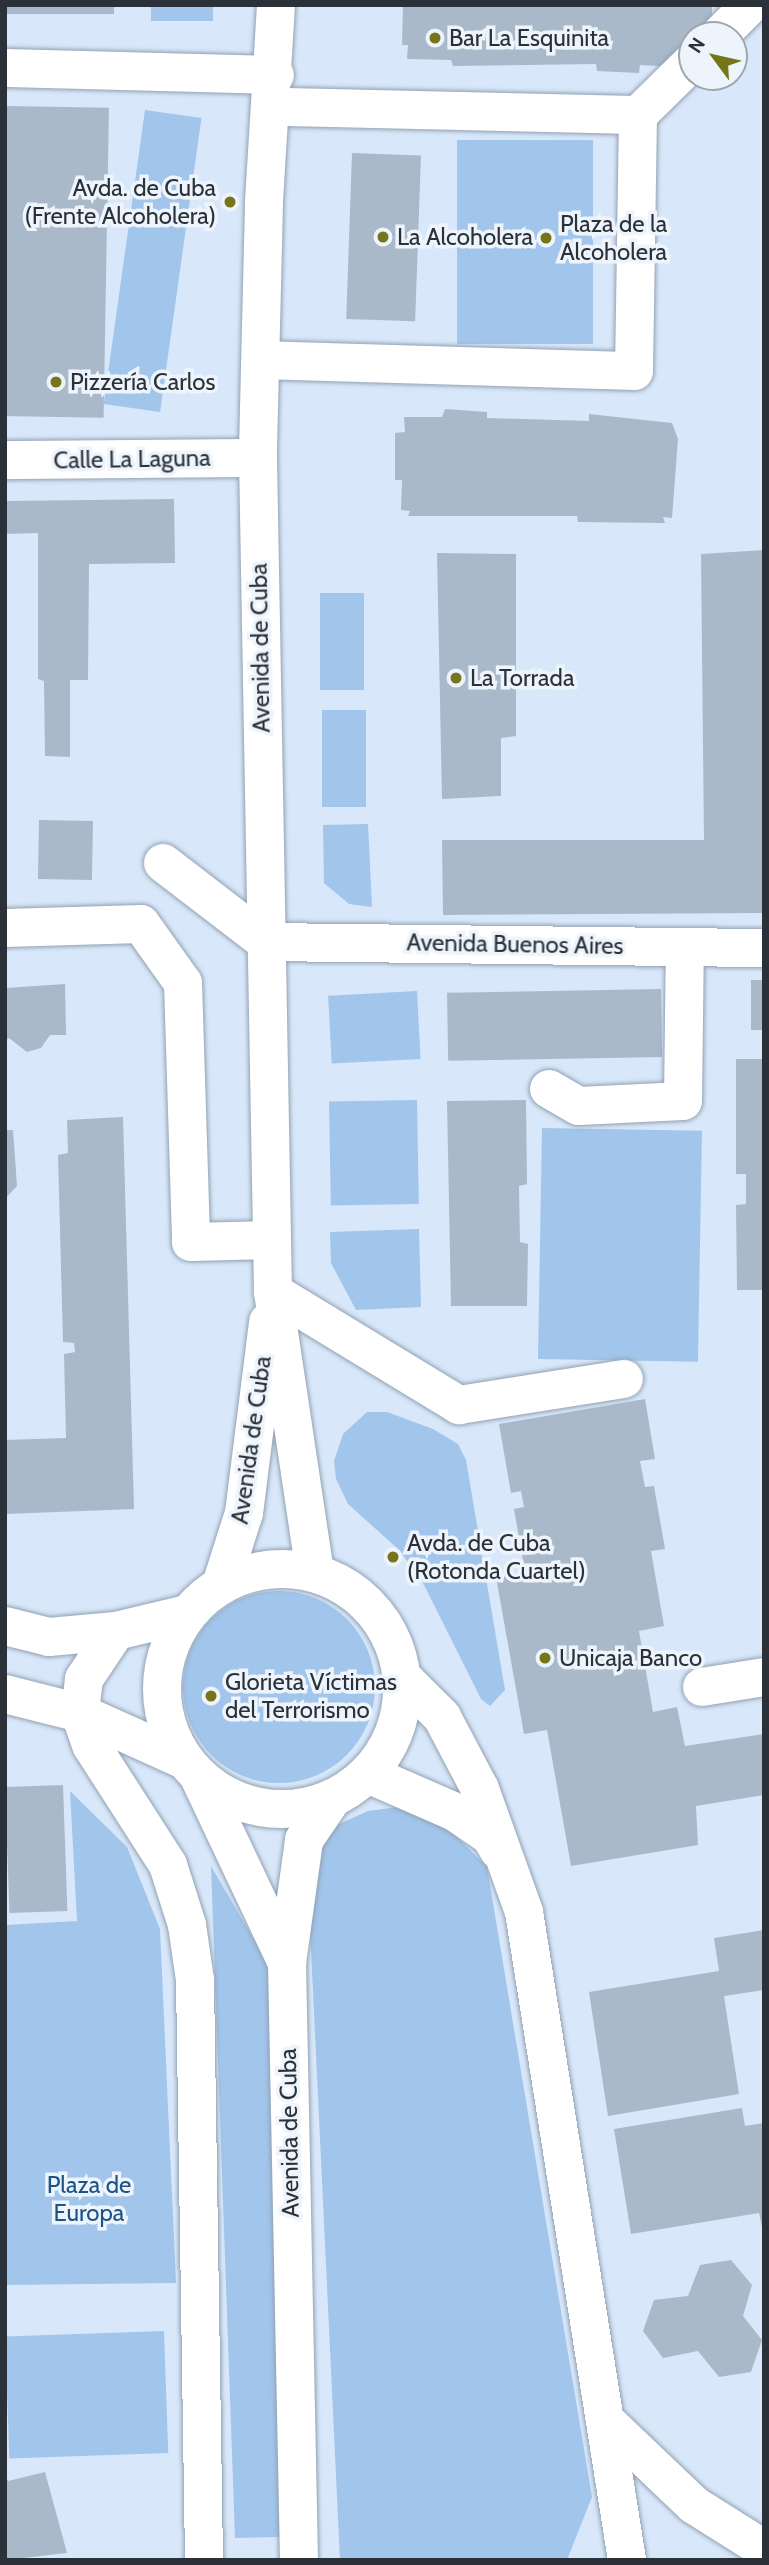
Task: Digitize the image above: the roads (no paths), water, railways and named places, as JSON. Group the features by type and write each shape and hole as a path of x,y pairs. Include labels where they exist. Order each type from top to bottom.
{"street":[{"name":"Avenida de Cuba","path":"276,5 258,458 273,1292 315,1573"},
{"path":"734,21 751,5"},
{"path":"5,68 274,91 638,115"},
{"path":"261,360 634,371 638,115 678,76"},
{"name":"Calle La Laguna","path":"5,460 258,458"},
{"path":"163,863 266,942"},
{"path":"5,928 141,924 183,983 191,1242 272,1240"},
{"name":"Avenida Buenos Aires","path":"266,942 764,948"},
{"path":"549,1089 579,1106 683,1101 685,947"},
{"name":"Avenida de Cuba","path":"221,1585 244,1513 273,1292"},
{"path":"273,1292 459,1405 624,1378"},
{"path":"13,1696 79,1713 192,1770 231,1799 270,1810 303,1808 332,1799 368,1774 398,1723 402,1677 396,1648 367,1604 315,1573 278,1568 221,1585 187,1614 169,1645 162,1675 162,1707 192,1770"},
{"path":"5,1626 49,1637 116,1631 187,1614"},
{"path":"116,1631 84,1679 79,1713 113,1779 168,1865 187,1925 195,1980 204,2560"},
{"path":"702,1686 764,1676"},
{"path":"402,1677 442,1717 481,1789 514,1876 548,2041 609,2424 627,2560"},
{"path":"13,1696 113,1779"},
{"name":"Avenida de Cuba","path":"192,1770 287,1963"},
{"path":"368,1774 421,1794 481,1830 514,1876"},
{"name":"Avenida de Cuba","path":"299,2560 291,2303 287,1963 304,1840 332,1799"},
{"path":"609,2424 694,2505 764,2549"}],"place":[{"name":"Bar La Esquinita","path":"435,38"},
{"name":"Avda. de Cuba (Frente Alcoholera)","path":"230,202"},
{"name":"La Alcoholera","path":"383,237"},
{"name":"Plaza de la Alcoholera","path":"546,238"},
{"name":"Pizzería Carlos","path":"56,382"},
{"name":"La Torrada","path":"456,678"},
{"name":"Avda. de Cuba (Rotonda Cuartel)","path":"393,1557"},
{"name":"Unicaja Banco","path":"545,1658"},
{"name":"Glorieta Víctimas del Terrorismo","path":"211,1696"}],"park label":[{"name":"Plaza de Europa","path":"89,2199"}]}
